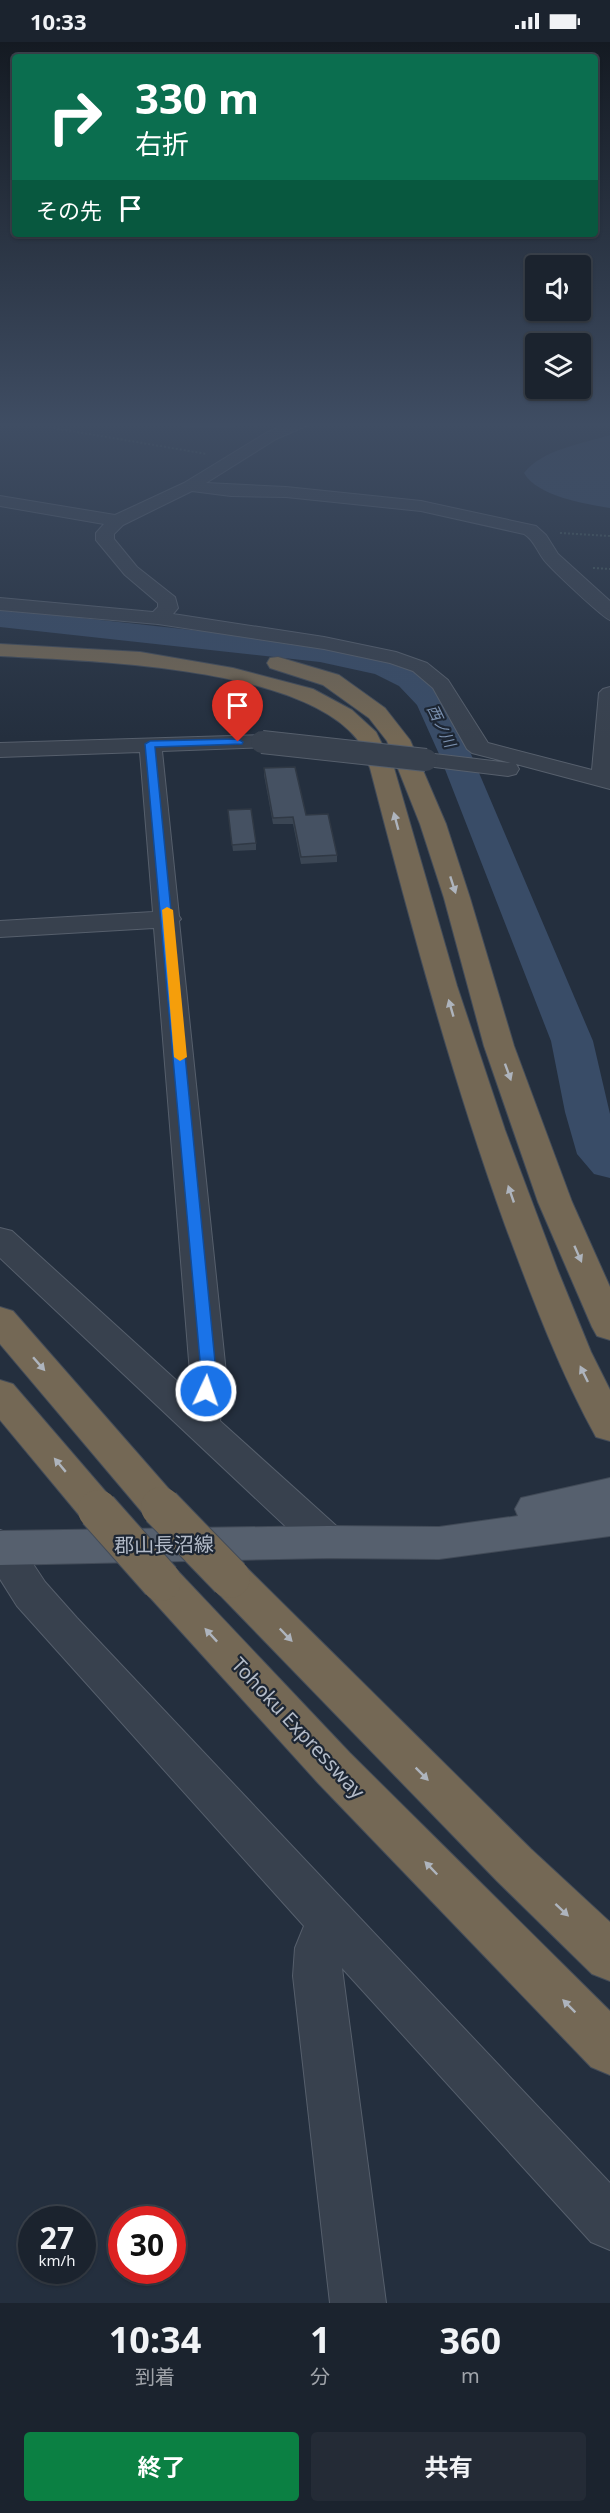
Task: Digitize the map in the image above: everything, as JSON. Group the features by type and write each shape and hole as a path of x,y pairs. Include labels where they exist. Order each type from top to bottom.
{"highway":[{"path":"0,632 128,641 232,653"},
{"path":"0,643 111,648 214,658 266,667 347,690"},
{"path":"0,650 109,655 233,674 304,694 344,715 368,737 382,768 471,1077 514,1201 569,1343 610,1427"},
{"path":"259,658 331,680 377,712 398,740 410,764 433,824 503,1057 555,1202 610,1327"},
{"path":"0,664 168,664"},
{"path":"0,1320 162,1507 230,1578 514,1865 610,1956"},
{"name":"Tohoku Expressway","path":"0,1394 161,1581 334,1768 610,2048"}],"main road":[{"name":"郡山長沼線","path":"328,1542 552,1507 610,1494"},
{"name":"郡山長沼線","path":"0,1547 328,1542 439,1543 610,1520"}],"street":[{"path":"110,528 105,540 131,571 168,601 168,608 158,618"},
{"path":"515,528 535,532 551,557 610,614"},
{"path":"0,604 158,618 324,642 396,658 420,667 441,684 475,744 480,748 608,785"},
{"path":"608,785 610,693"},
{"path":"0,750 262,742 426,760 608,785"},
{"path":"150,744 208,1372 201,1427"},
{"path":"0,929 168,920"},
{"path":"0,1239 328,1542"},
{"path":"0,1547 31,1594 62,1630 610,2223"},
{"path":"332,1923 324,1933 319,1946 318,1976 358,2303"}],"path":[{"path":"535,532 610,536"}],"building":[{"path":"295,767 306,815 328,814 337,855 301,857 293,817 273,818 264,768"},
{"path":"251,809 256,843 232,845 228,810"}],"waterway":[{"name":"西ノ川","path":"0,618 320,653 366,662 386,668 410,680 431,702 455,754 572,1041 587,1112 600,1154 610,1164"}],"slow traffic":[{"path":"167,910 180,1057"}],"route":[{"path":"206,1391 208,1372 150,744 238,742"}]}
